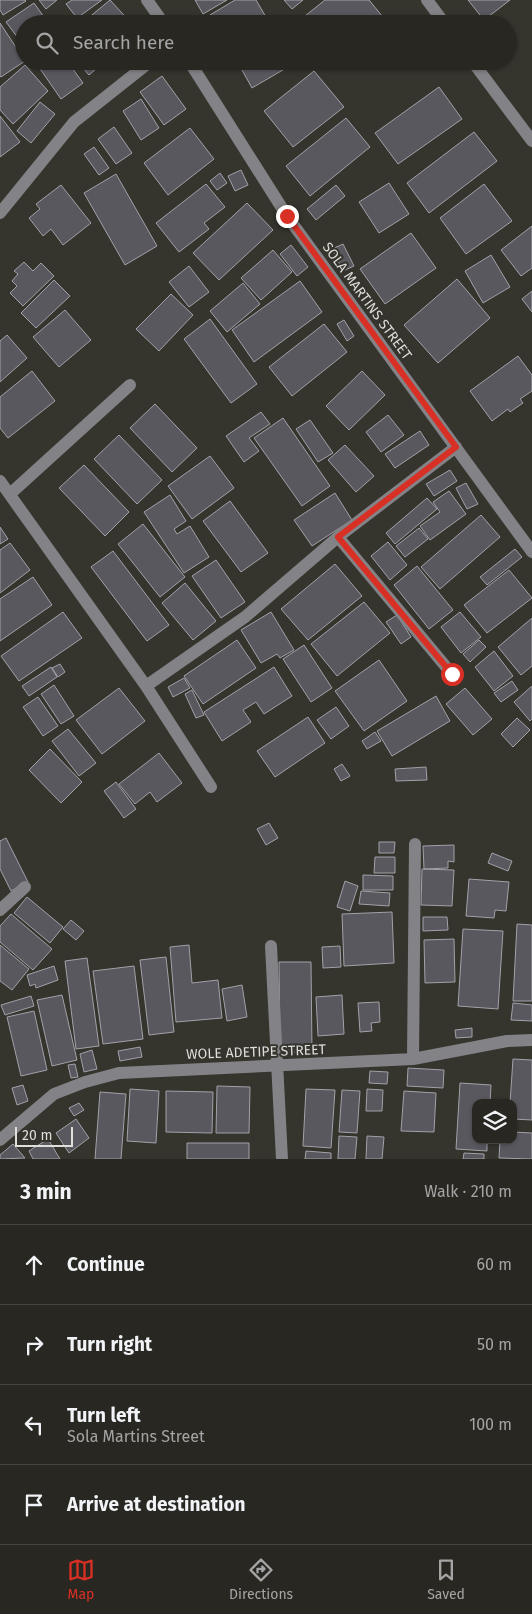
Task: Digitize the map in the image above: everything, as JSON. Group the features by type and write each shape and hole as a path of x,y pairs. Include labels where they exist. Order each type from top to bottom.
{"street":[{"path":"147,0 158,15"},
{"path":"427,0 438,15"},
{"path":"0,213 74,122 140,70"},
{"name":"SOLA MARTINS STREET","path":"195,70 287,216 532,552"},
{"path":"479,70 532,141"},
{"path":"10,494 130,386"},
{"path":"146,686 245,617 338,537 456,447"},
{"path":"0,482 146,686 211,788"},
{"path":"338,537 452,674"},
{"path":"413,1059 415,844"},
{"path":"0,910 25,887"},
{"path":"271,946 282,1159"},
{"name":"WOLE ADETIPE STREET","path":"0,1140 54,1094 85,1082 119,1073 413,1059 507,1041 532,1040"}],"building":[{"path":"0,0 26,1 3,15 0,10"},
{"path":"39,0 57,0 46,9"},
{"path":"72,0 102,0 81,15 75,15 66,4"},
{"path":"110,0 124,15 92,15"},
{"path":"195,0 227,0 203,14"},
{"path":"235,0 256,0 265,15 210,15"},
{"path":"284,0 303,0 292,9"},
{"path":"325,0 369,0 381,15 306,15"},
{"path":"468,0 510,0 490,15 480,15"},
{"path":"34,3 43,15 16,15"},
{"path":"15,16 15,34 6,22"},
{"path":"0,23 15,46 15,68 0,76"},
{"path":"19,70 29,70 48,91 13,124 0,110 0,87"},
{"path":"41,70 74,70 83,83 61,99"},
{"path":"85,70 95,70 89,75"},
{"path":"242,70 283,70 252,88"},
{"path":"314,71 344,107 293,147 264,111"},
{"path":"162,76 186,109 164,125 140,92"},
{"path":"439,87 462,119 398,164 375,133"},
{"path":"141,99 159,128 141,140 123,111"},
{"path":"40,102 55,114 31,143 17,131"},
{"path":"0,116 20,142 0,157"},
{"path":"346,118 370,147 310,196 286,166"},
{"path":"114,127 132,153 116,164 98,139"},
{"path":"190,128 214,159 168,195 144,163"},
{"path":"474,132 497,161 429,213 407,183"},
{"path":"94,147 109,168 99,175 84,154"},
{"path":"241,170 248,185 235,191 228,176"},
{"path":"220,173 227,183 217,190 210,181"},
{"path":"116,174 157,246 125,265 84,193"},
{"path":"389,183 409,214 379,233 359,202"},
{"path":"206,184 225,207 204,223 209,229 179,252 156,223"},
{"path":"484,184 512,221 466,254 440,218"},
{"path":"61,185 91,223 63,245 51,229 43,236 29,218 40,209 36,204"},
{"path":"336,185 345,196 316,220 307,209"},
{"path":"247,203 273,230 219,280 193,253"},
{"path":"532,226 532,268 521,276 501,250"},
{"path":"411,233 436,268 385,304 360,269"},
{"path":"343,244 354,266 343,271 332,249"},
{"path":"291,245 308,267 297,276 280,254"},
{"path":"273,250 292,272 261,300 241,278"},
{"path":"491,255 510,287 483,303 465,271"},
{"path":"24,262 33,271 41,263 54,276 23,306 10,293 17,286 12,281 18,274 14,271"},
{"path":"189,266 209,292 189,307 169,282"},
{"path":"457,279 490,318 438,363 404,325"},
{"path":"54,280 70,296 36,328 21,313"},
{"path":"300,281 322,312 254,362 232,330"},
{"path":"243,283 260,304 227,332 210,311"},
{"path":"532,291 532,312 522,299"},
{"path":"171,294 193,315 159,351 136,329"},
{"path":"65,310 91,340 59,367 33,337"},
{"path":"210,319 257,384 231,403 184,339"},
{"path":"344,320 354,336 347,341 337,324"},
{"path":"324,324 347,352 292,396 269,367"},
{"path":"7,335 27,358 0,382 0,341"},
{"path":"518,356 532,375 532,391 520,399 523,403 510,412 508,409 492,421 470,391"},
{"path":"32,371 55,401 8,438 0,428 0,397"},
{"path":"362,371 385,395 349,430 326,406"},
{"path":"155,404 197,448 172,472 130,428"},
{"path":"261,412 270,424 249,438 259,451 244,462 226,436"},
{"path":"388,415 404,435 381,452 366,432"},
{"path":"283,418 330,486 302,506 254,438"},
{"path":"310,420 333,453 318,462 296,429"},
{"path":"420,431 429,445 395,468 385,454"},
{"path":"119,435 162,480 137,504 94,459"},
{"path":"345,445 374,476 356,492 328,460"},
{"path":"210,456 234,488 192,519 168,486"},
{"path":"84,465 129,512 105,536 59,488"},
{"path":"450,470 457,481 434,496 426,484"},
{"path":"466,483 478,504 467,509 456,488"},
{"path":"449,491 466,514 430,540 420,526 440,512 433,502"},
{"path":"335,493 352,520 312,546 294,520"},
{"path":"170,495 186,521 174,529 177,534 190,526 209,557 184,573 144,512"},
{"path":"427,498 437,509 395,544 386,533"},
{"path":"230,501 268,553 241,572 203,521"},
{"path":"481,515 500,537 440,589 421,567"},
{"path":"143,524 185,577 160,597 118,544"},
{"path":"0,527 8,539 0,544"},
{"path":"419,528 428,539 405,557 396,546"},
{"path":"388,542 407,565 390,580 371,556"},
{"path":"10,543 30,570 0,593 0,550"},
{"path":"515,549 522,557 487,585 480,577"},
{"path":"113,551 169,625 147,641 91,567"},
{"path":"216,560 245,602 221,618 192,576"},
{"path":"335,564 362,596 308,640 281,609"},
{"path":"417,566 453,610 429,629 394,585"},
{"path":"509,570 532,598 487,633 464,605"},
{"path":"33,577 52,605 0,641 0,599"},
{"path":"185,583 216,621 193,640 162,603"},
{"path":"364,602 390,633 337,676 311,644"},
{"path":"63,612 82,638 19,681 1,656"},
{"path":"271,612 294,650 280,658 277,654 261,663 241,630"},
{"path":"460,612 481,637 461,653 441,627"},
{"path":"397,615 411,637 401,644 386,622"},
{"path":"532,618 532,666 521,675 498,647"},
{"path":"237,640 256,668 203,704 184,676"},
{"path":"479,640 486,647 470,662 463,654"},
{"path":"304,645 332,688 311,702 283,659"},
{"path":"494,651 513,676 494,691 475,667"},
{"path":"379,660 407,701 364,731 335,691"},
{"path":"60,664 65,672 58,677 52,668"},
{"path":"51,667 57,677 29,696 22,686"},
{"path":"274,667 292,696 264,714 256,702 243,710 251,722 222,741 204,712"},
{"path":"184,678 190,688 173,697 168,687"},
{"path":"512,681 518,690 501,702 494,693"},
{"path":"54,685 74,716 61,724 41,694"},
{"path":"532,686 532,719 530,721 514,702"},
{"path":"119,688 145,721 102,754 76,720"},
{"path":"465,688 492,719 473,735 446,704"},
{"path":"192,690 204,715 196,718 185,694"},
{"path":"436,696 450,721 392,756 377,731"},
{"path":"38,697 58,726 43,736 23,707"},
{"path":"336,707 349,726 331,739 317,720"},
{"path":"308,717 325,743 275,777 257,751"},
{"path":"517,718 530,730 513,747 501,734"},
{"path":"68,729 96,763 79,776 52,741"},
{"path":"375,732 381,741 367,749 362,741"},
{"path":"50,749 82,782 61,803 29,770"},
{"path":"159,753 182,783 157,802 150,792 135,804 119,784"},
{"path":"342,764 350,776 341,781 334,769"},
{"path":"426,767 427,780 396,781 395,769"},
{"path":"116,782 136,809 124,818 104,791"},
{"path":"269,823 278,838 266,845 257,829"},
{"path":"6,838 28,882 11,891 0,869 0,841"},
{"path":"379,842 395,842 394,853 379,853"},
{"path":"454,845 454,862 448,861 448,868 424,869 423,846"},
{"path":"492,853 512,861 508,871 488,863"},
{"path":"375,857 395,857 395,873 374,873"},
{"path":"422,869 454,870 452,906 421,905"},
{"path":"363,875 393,876 393,890 363,890"},
{"path":"469,879 509,882 506,911 495,910 494,918 466,916"},
{"path":"345,881 358,886 350,911 337,907"},
{"path":"361,891 390,893 389,906 359,904"},
{"path":"27,897 63,927 50,943 14,913"},
{"path":"392,912 394,963 344,966 342,914"},
{"path":"11,914 52,949 33,970 0,942 0,926"},
{"path":"423,917 447,917 448,930 423,931"},
{"path":"71,920 84,931 76,940 63,929"},
{"path":"517,924 532,925 532,1001 513,1001"},
{"path":"463,929 503,931 498,1009 458,1006"},
{"path":"454,939 455,982 425,983 424,940"},
{"path":"0,945 29,969 12,990 0,981"},
{"path":"189,945 192,983 218,980 222,1018 176,1022 170,947"},
{"path":"340,946 341,967 323,968 322,947"},
{"path":"166,957 174,1032 149,1035 140,960"},
{"path":"87,958 99,1046 76,1049 65,961"},
{"path":"279,962 311,962 312,1052 280,1053"},
{"path":"54,966 58,980 36,988 35,984 30,986 27,975"},
{"path":"134,966 143,1039 103,1044 93,971"},
{"path":"242,985 247,1017 227,1021 222,989"},
{"path":"62,995 77,1060 52,1066 37,1000"},
{"path":"342,995 344,1034 318,1036 316,997"},
{"path":"31,996 34,1006 5,1015 1,1005"},
{"path":"379,1002 380,1022 371,1023 372,1031 360,1032 358,1003"},
{"path":"513,1003 532,1005 532,1021 511,1020"},
{"path":"34,1011 47,1070 21,1076 7,1017"},
{"path":"472,1028 472,1037 456,1038 455,1030"},
{"path":"140,1047 142,1057 120,1061 118,1051"},
{"path":"92,1050 97,1069 84,1072 80,1054"},
{"path":"513,1059 532,1060 532,1120 517,1119 517,1099 510,1099"},
{"path":"75,1064 78,1077 71,1078 68,1065"},
{"path":"408,1068 444,1070 443,1088 407,1086"},
{"path":"370,1071 388,1072 387,1084 369,1083"},
{"path":"460,1083 491,1085 490,1099 472,1099 472,1144 487,1144 487,1151 456,1149"},
{"path":"23,1085 28,1101 17,1105 12,1088"},
{"path":"217,1086 250,1087 249,1133 216,1133"},
{"path":"130,1089 159,1091 156,1143 127,1141"},
{"path":"306,1089 335,1090 331,1148 303,1146"},
{"path":"367,1089 383,1090 382,1111 366,1111"},
{"path":"342,1090 360,1091 357,1133 339,1132"},
{"path":"166,1091 213,1092 212,1133 166,1132"},
{"path":"404,1091 436,1093 434,1132 401,1131"},
{"path":"100,1092 126,1094 121,1159 95,1159"},
{"path":"79,1103 84,1110 74,1116 69,1108"},
{"path":"76,1119 89,1138 69,1153 56,1133"},
{"path":"517,1132 532,1133 532,1159 499,1158 500,1144 517,1144"},
{"path":"339,1136 357,1137 355,1159 338,1159"},
{"path":"367,1136 384,1137 382,1159 366,1159"},
{"path":"48,1139 60,1159 33,1159 29,1151"},
{"path":"187,1143 249,1143 249,1159 187,1159"},
{"path":"13,1144 25,1158 0,1159 0,1155"},
{"path":"306,1151 331,1153 331,1159 305,1159"},
{"path":"464,1153 484,1154 484,1159 463,1159"}],"route":[{"path":"287,216 456,447 338,537 452,674"}]}
